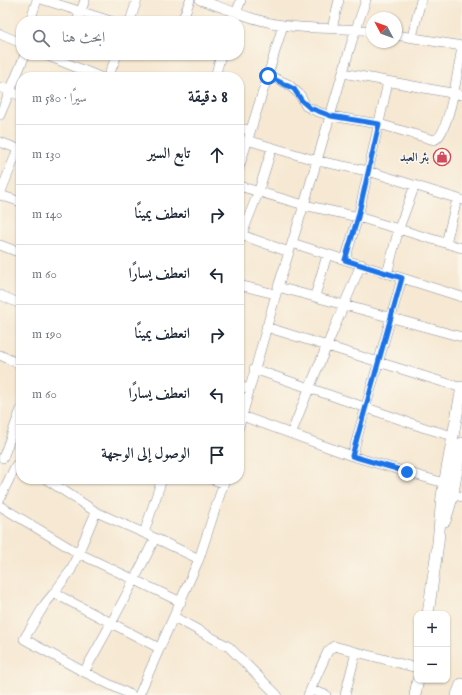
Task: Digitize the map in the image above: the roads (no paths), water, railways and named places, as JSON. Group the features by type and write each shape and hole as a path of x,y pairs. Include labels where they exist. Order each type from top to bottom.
{"highway":[{"path":"458,695 462,685"}],"main road":[{"path":"428,611 438,542 444,482 462,387"},
{"path":"438,542 457,496 462,443"},
{"path":"415,695 417,683"}],"street":[{"path":"32,16 37,0"},
{"path":"44,0 77,16"},
{"path":"79,16 85,0"},
{"path":"132,16 137,0"},
{"path":"184,16 190,0"},
{"path":"200,0 232,16"},
{"path":"234,16 241,0"},
{"path":"332,28 339,0"},
{"path":"244,408 276,290 318,161 356,29 366,0"},
{"path":"412,37 421,0"},
{"path":"244,19 283,25 366,30"},
{"path":"244,150 283,25"},
{"path":"0,34 16,41"},
{"path":"268,76 294,89 302,101 310,108 331,116 379,124 437,140 441,136 458,94 462,46 402,36"},
{"path":"18,72 23,60"},
{"path":"66,60 90,72"},
{"path":"110,72 115,60"},
{"path":"216,72 220,60"},
{"path":"343,73 458,94"},
{"path":"0,115 16,77"},
{"path":"345,260 358,217 388,82"},
{"path":"0,87 16,94"},
{"path":"244,129 250,130"},
{"path":"247,140 318,161 368,171 460,199 446,243"},
{"path":"0,142 16,148"},
{"path":"244,227 258,193 272,148"},
{"path":"16,156 0,194 16,200"},
{"path":"386,274 399,228 414,185"},
{"path":"244,188 304,205 399,228 462,248"},
{"path":"244,238 327,255 361,264 386,274 462,297"},
{"path":"0,245 16,252"},
{"path":"315,296 327,255"},
{"path":"292,432 309,387 327,348 361,264"},
{"path":"352,456 367,408 402,278"},
{"path":"244,285 315,296 462,337"},
{"path":"0,295 16,302"},
{"path":"266,327 379,364 462,387"},
{"path":"0,355 16,363"},
{"path":"254,369 453,436"},
{"path":"244,388 249,389"},
{"path":"244,417 292,432 352,456 444,482"},
{"path":"16,421 1,457 16,465"},
{"path":"0,498 16,470"},
{"path":"54,484 96,512 199,559"},
{"path":"144,533 160,484"},
{"path":"139,695 199,559 223,484"},
{"path":"0,506 78,553 134,581 181,602"},
{"path":"96,512 66,578 54,593 24,639 84,672 131,695"},
{"path":"84,672 134,581 155,538"},
{"path":"54,593 159,648"},
{"path":"174,617 229,646 277,695"},
{"path":"326,695 309,692 330,648 338,646 414,667"},
{"path":"345,695 356,652"}],"place":[{"name":"بئر العبد","path":"442,157"}]}
